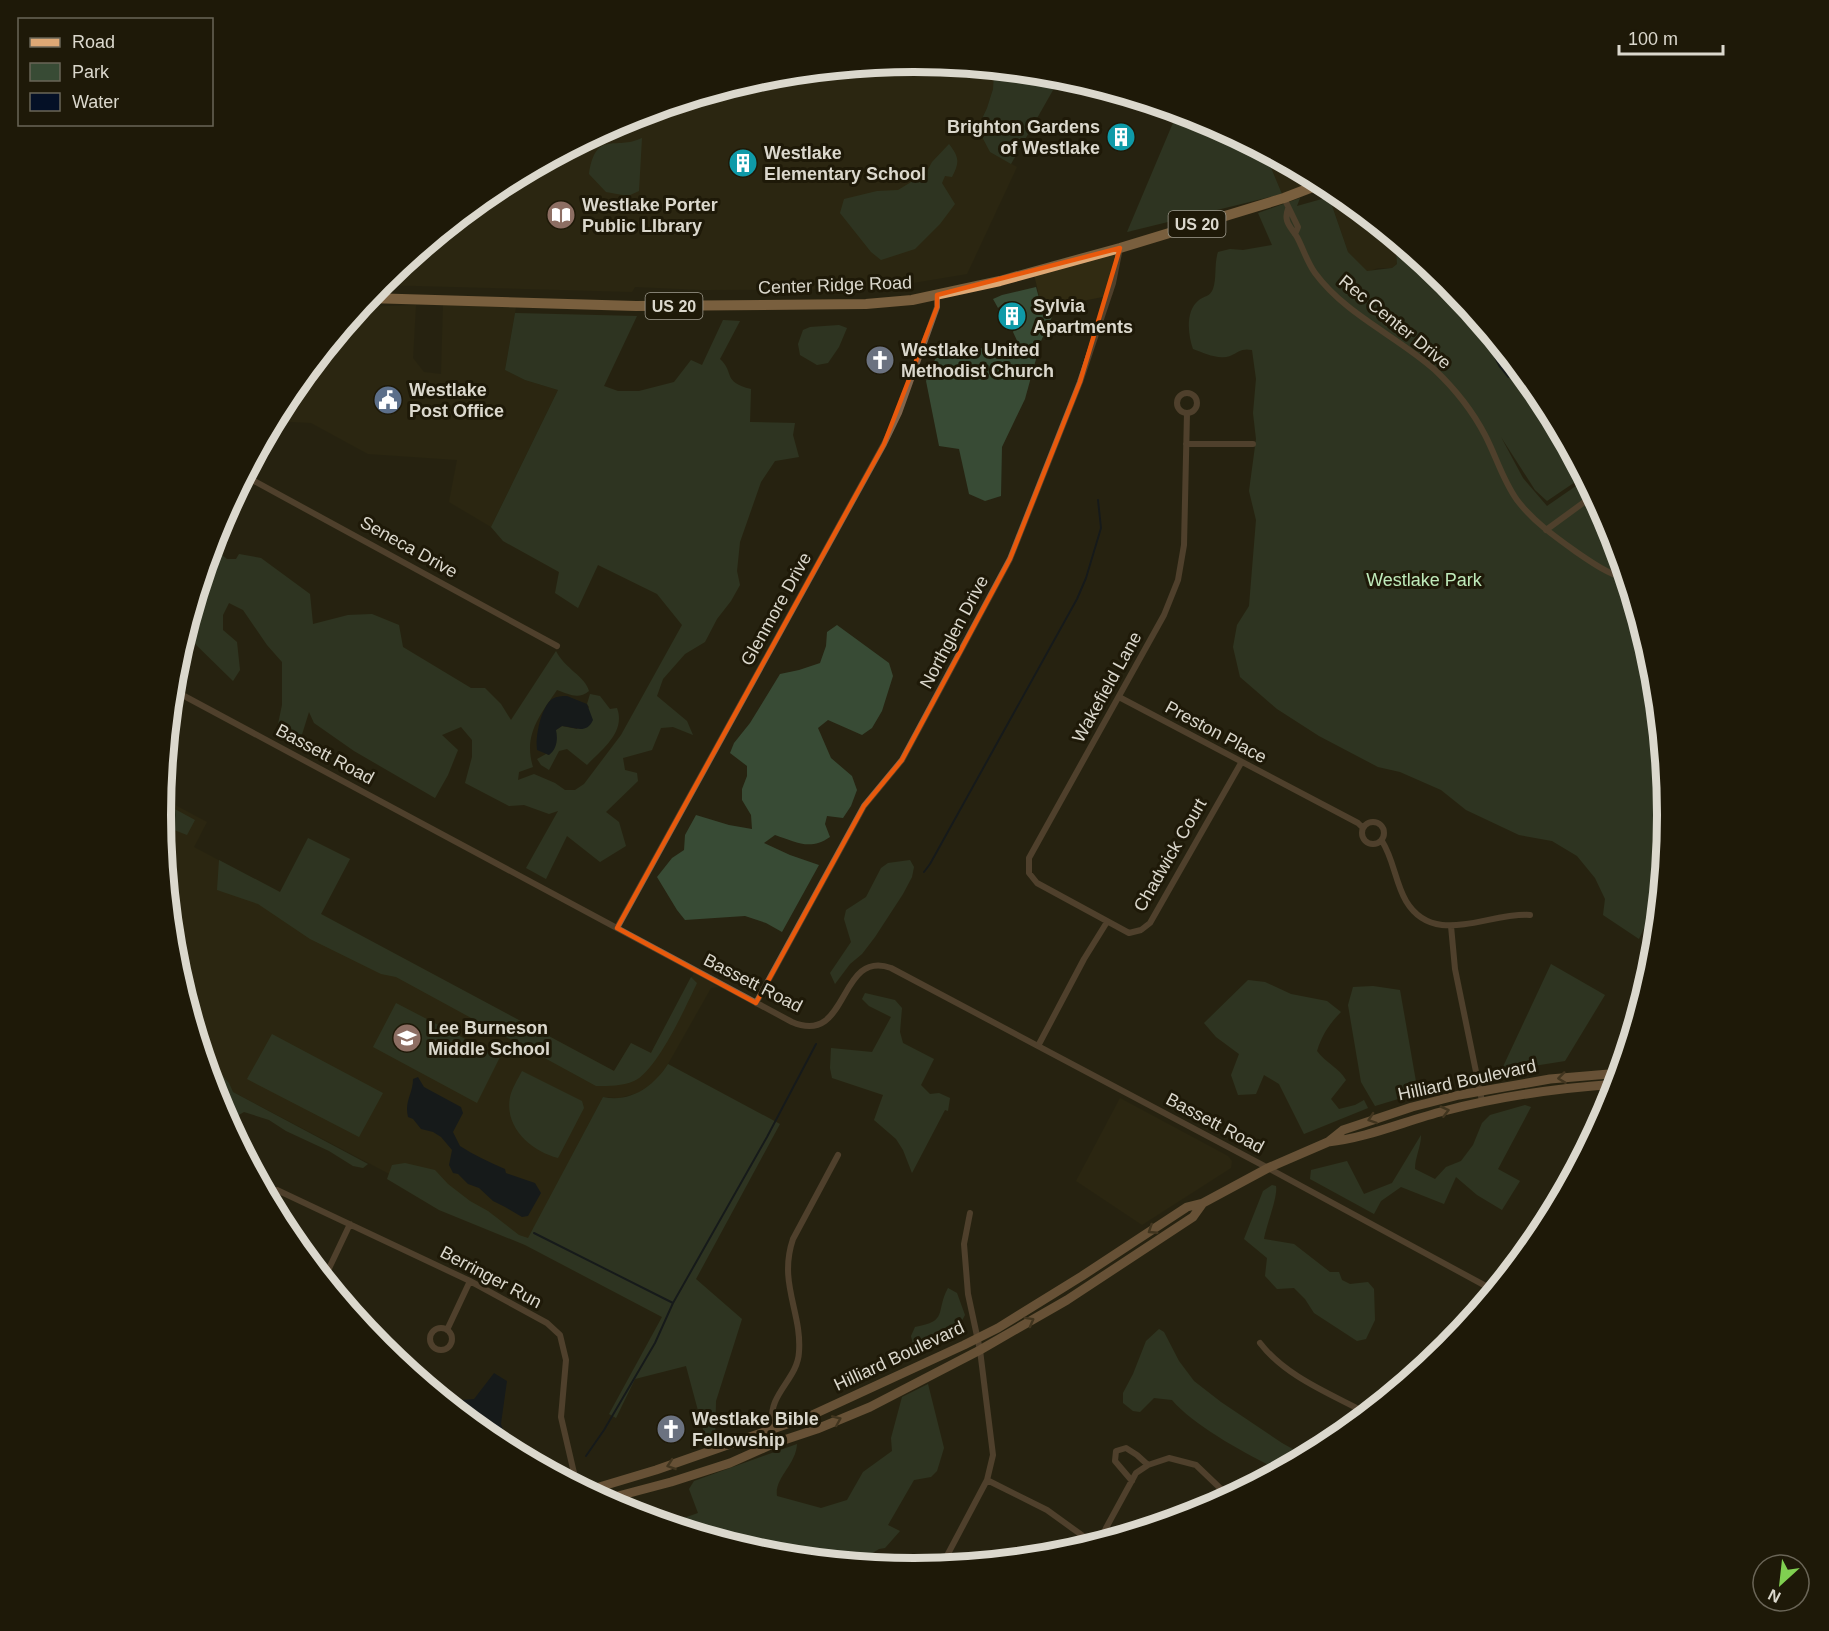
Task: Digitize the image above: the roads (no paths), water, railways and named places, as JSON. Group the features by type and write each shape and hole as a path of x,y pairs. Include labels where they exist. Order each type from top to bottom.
{"main road":[{"name":"Center Ridge Road","path":"381,298 636,306 866,304 912,300 1000,280 1120,248 1310,189"},
{"name":"Hilliard Boulevard","path":"617,1496 730,1463 775,1443 870,1407 979,1345 1186,1207 1203,1203 1268,1168 1328,1142 1343,1130 1421,1104 1480,1091 1550,1079 1611,1074"},
{"name":"Hilliard Boulevard","path":"1328,1142 1347,1140 1411,1119 1482,1101 1607,1085"},
{"name":"Hilliard Boulevard","path":"599,1488 810,1416 979,1345"}],"street":[{"name":"Rec Center Drive","path":"1284,198 1288,209 1295,217 1298,227 1295,234 1313,271 1324,285 1347,307 1400,342 1435,371 1465,402 1485,434 1516,499 1546,530 1619,577"},
{"name":"Northglen Drive","path":"756,1003 864,806 902,760 1010,560 1080,382 1113,283 1120,248"},
{"name":"Glenmore Drive","path":"617,928 884,444 899,413 937,307 937,295"},
{"name":"Wakefield Lane","path":"1107,922 1037,883 1029,873 1029,858 1164,615 1178,580 1184,545 1187,413"},
{"path":"1186,444 1253,444"},
{"name":"Seneca Drive","path":"252,480 557,646"},
{"path":"1546,530 1587,500"},
{"name":"Bassett Road","path":"181,694 796,1024 818,1025 833,1014 860,972 869,966 881,965 896,970 1488,1287"},
{"name":"Preston Place","path":"1119,697 1364,828"},
{"name":"Chadwick Court","path":"1107,922 1129,933 1141,930 1150,923 1241,763"},
{"path":"1370,822 1380,824 1385,834 1382,841 1373,844 1365,841 1362,834 1370,822"},
{"path":"1382,841 1394,864 1405,898 1413,911 1434,924 1451,927 1517,914 1530,915"},
{"path":"1038,1046 1084,959 1107,922"},
{"path":"1451,927 1455,969 1482,1101"},
{"path":"775,1443 772,1430 774,1403 797,1365 799,1354 799,1340 788,1288 789,1251 793,1239 838,1155"},
{"name":"Berringer Run","path":"274,1191 277,1190 470,1281 547,1323 560,1335 566,1360 561,1417 575,1476"},
{"path":"946,1558 987,1480 993,1455 979,1345 968,1294 964,1244 970,1213"},
{"path":"328,1271 350,1224"},
{"path":"447,1330 470,1281"},
{"path":"1260,1343 1272,1358 1289,1371 1360,1410"},
{"path":"1132,1481 1115,1461 1116,1451 1126,1448 1148,1465"},
{"path":"1103,1535 1136,1473 1148,1465 1169,1458 1196,1465 1224,1491"},
{"path":"987,1480 1047,1510 1089,1538"}],"water":[{"path":"1434,285 1473,325 1504,363 1515,378 1508,378 1499,367 1485,340"},
{"path":"567,696 587,704 593,720 584,729 562,726 556,730 556,744 549,755 537,750 538,730 548,703 552,699"},
{"path":"418,1077 424,1087 461,1107 463,1113 453,1132 460,1146 505,1169 506,1173 535,1183 541,1193 528,1216 522,1217 493,1201 479,1188 468,1184 458,1174 453,1173 449,1165 452,1150 441,1137 421,1129 413,1119 408,1117 407,1106 413,1079"},
{"path":"494,1373 507,1381 501,1424 505,1437 456,1400 474,1399"}],"waterway":[{"path":"924,872 1077,599 1086,578 1101,528 1098,500"},
{"path":"586,1456 604,1430 655,1343 673,1303 767,1137 816,1044"},
{"path":"534,1233 673,1303"}],"place":[{"name":"Brighton Gardens of Westlake","path":"1121,137"},
{"name":"Westlake Elementary School","path":"743,163"},
{"name":"Westlake Porter Public LIbrary","path":"561,215"},
{"name":"Sylvia Apartments","path":"1012,316"},
{"name":"Westlake United Methodist Church","path":"880,360"},
{"name":"Westlake Post Office","path":"388,400"},
{"name":"Lee Burneson Middle School","path":"407,1038"},
{"name":"Westlake Bible Fellowship","path":"671,1429"}],"park label":[{"name":"Westlake Park","path":"1424,580"}]}
